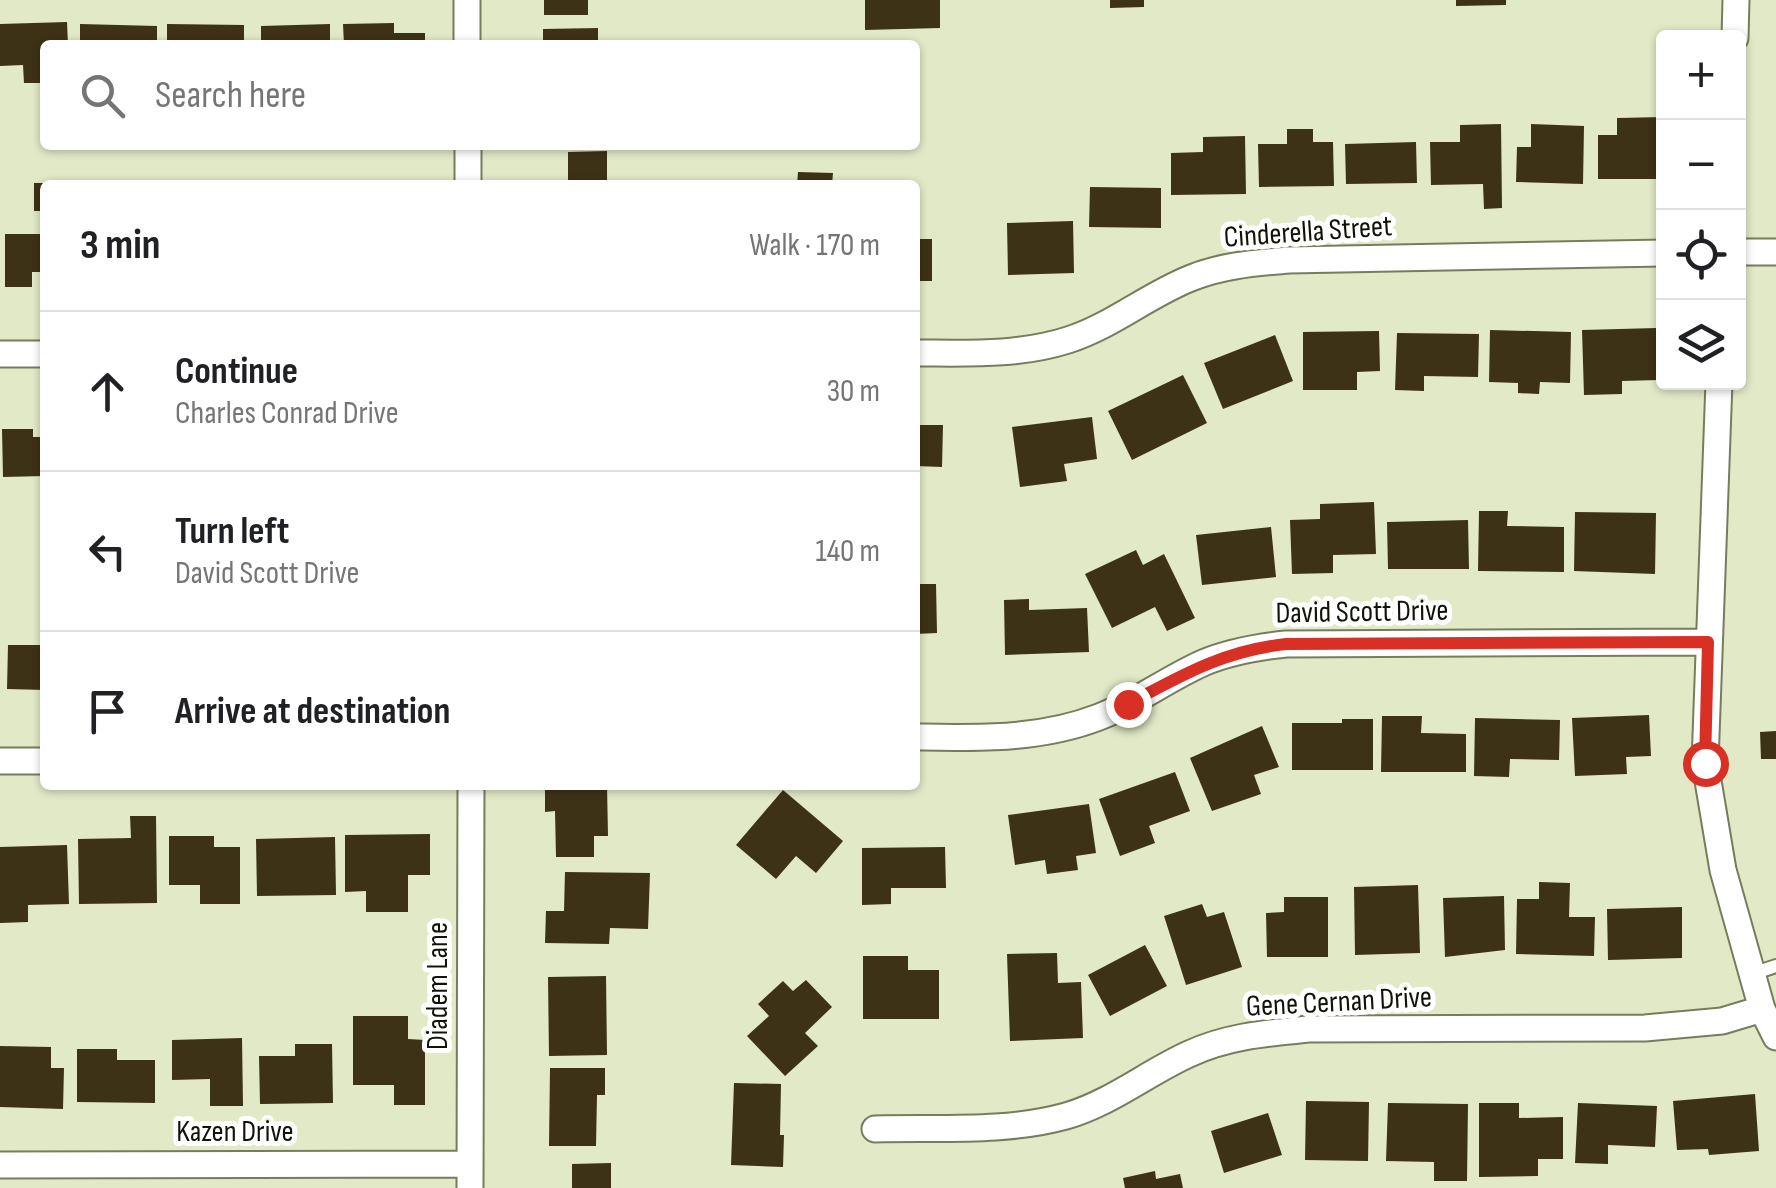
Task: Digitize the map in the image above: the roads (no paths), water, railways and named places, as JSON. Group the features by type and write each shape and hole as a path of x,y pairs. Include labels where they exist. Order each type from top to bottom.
{"street":[{"path":"467,0 467,40"},
{"path":"1735,30 1736,0"},
{"path":"468,150 468,180"},
{"path":"1746,252 1776,252"},
{"name":"Cinderella Street","path":"920,353 1010,352 1052,344 1092,331 1189,278 1242,264 1656,254"},
{"path":"0,354 40,354"},
{"path":"1719,390 1705,763 1723,870 1764,970 1762,1009 1776,1037"},
{"name":"David Scott Drive","path":"920,737 994,738 1066,728 1128,704 1203,663 1272,646 1708,642"},
{"path":"0,761 40,761"},
{"name":"Diadem Lane","path":"470,790 470,1176"},
{"name":"Gene Cernan Drive","path":"875,1129 1012,1125 1067,1116 1094,1106 1189,1054 1268,1032 1645,1028 1722,1021 1762,1009"},
{"name":"Kazen Drive","path":"0,1165 69,1176 470,1176"}]}
